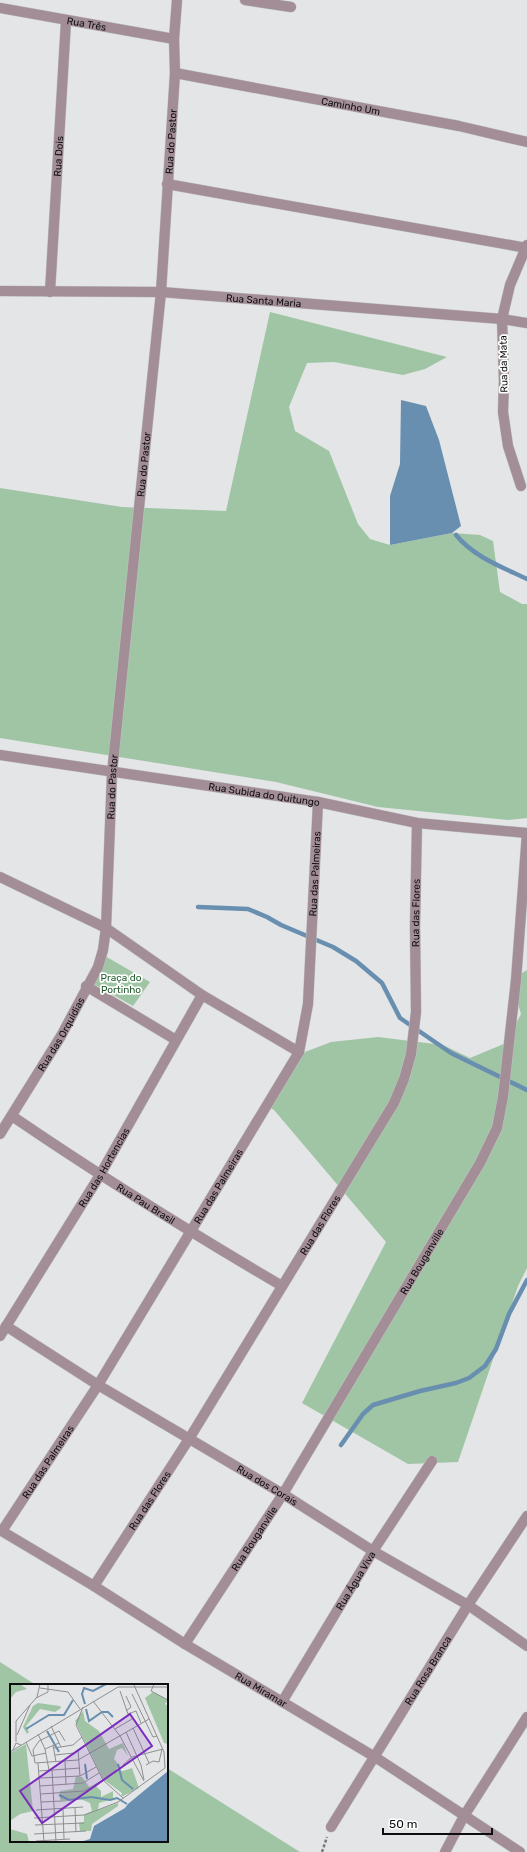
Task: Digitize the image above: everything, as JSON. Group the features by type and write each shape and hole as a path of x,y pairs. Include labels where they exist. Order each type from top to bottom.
{"street":[{"name":"Rua do Pastor","path":"106,928 112,773 161,292 175,73 174,39 176,0"},
{"path":"245,0 291,7"},
{"name":"Rua Três","path":"0,8 66,21 174,39"},
{"name":"Rua Dois","path":"50,292 66,21"},
{"name":"Caminho Um","path":"175,73 459,126 527,142"},
{"path":"167,184 526,247"},
{"name":"Rua da Mata","path":"521,486 508,446 503,412 504,381 502,319 510,285 526,247"},
{"name":"Rua Santa Maria","path":"0,291 161,292 502,319 527,323"},
{"name":"Rua Subida do Quitungo","path":"0,755 112,773 318,802 417,823 527,833"},
{"name":"Rua das Palmeiras","path":"1,1531 98,1385 298,1052 308,1004 318,802"},
{"name":"Rua das Flores","path":"94,1586 189,1439 394,1103 404,1079 411,1054 416,1012 415,926 417,823"},
{"name":"Rua Bouganville","path":"185,1644 283,1494 480,1163 497,1128 503,1097 516,980 527,833"},
{"path":"0,877 106,928 202,995 298,1052"},
{"name":"Rua das Orquidias","path":"0,1134 61,1036 86,986 98,966 103,950 106,928"},
{"path":"86,986 176,1040"},
{"name":"Rua das Hortencias","path":"0,1336 100,1175 202,995"},
{"name":"Rua Pau Brasil","path":"12,1116 189,1232 282,1286"},
{"name":"Rua dos Corais","path":"6,1326 98,1385 283,1494 373,1551 468,1605 527,1646"},
{"name":"Rua Água Viva","path":"282,1702 373,1551 432,1462"},
{"name":"Rua Rosa Branca","path":"331,1827 468,1605 527,1516"},
{"name":"Rua Miramar","path":"1,1531 94,1586 185,1644 375,1757 520,1852"},
{"path":"445,1852 464,1816 527,1717"}],"green space":[{"path":"270,312 447,357 425,369 403,375 334,362 307,363 289,407 295,431 329,451 358,524 370,539 390,545 452,533 480,535 493,541 500,592 522,604 527,604 527,818 508,820 378,807 276,782 0,738 0,488 122,507 226,511"},
{"name":"Praça do Portinho","path":"105,956 150,982 133,1006 90,982"},
{"path":"527,970 527,1268 518,1286 458,1462 408,1464 302,1403 386,1242 274,1110 266,1105 273,1095 269,1092 305,1052 331,1042 378,1037 443,1045 470,1058 506,1043 521,1014 511,980"},
{"path":"0,1662 34,1684 10,1684 10,1842 168,1842 168,1769 300,1852 0,1852"}],"water":[{"path":"401,400 426,406 439,440 461,526 452,533 390,545 390,496 400,464"}],"waterway":[{"path":"456,535 463,543 480,555 498,566 527,579"},
{"path":"198,907 248,909 333,947 356,961 382,983 400,1018 451,1053 527,1090"},
{"path":"341,1445 363,1414 373,1405 420,1391 456,1383 469,1378 485,1366 496,1349 509,1314 527,1280"}]}
